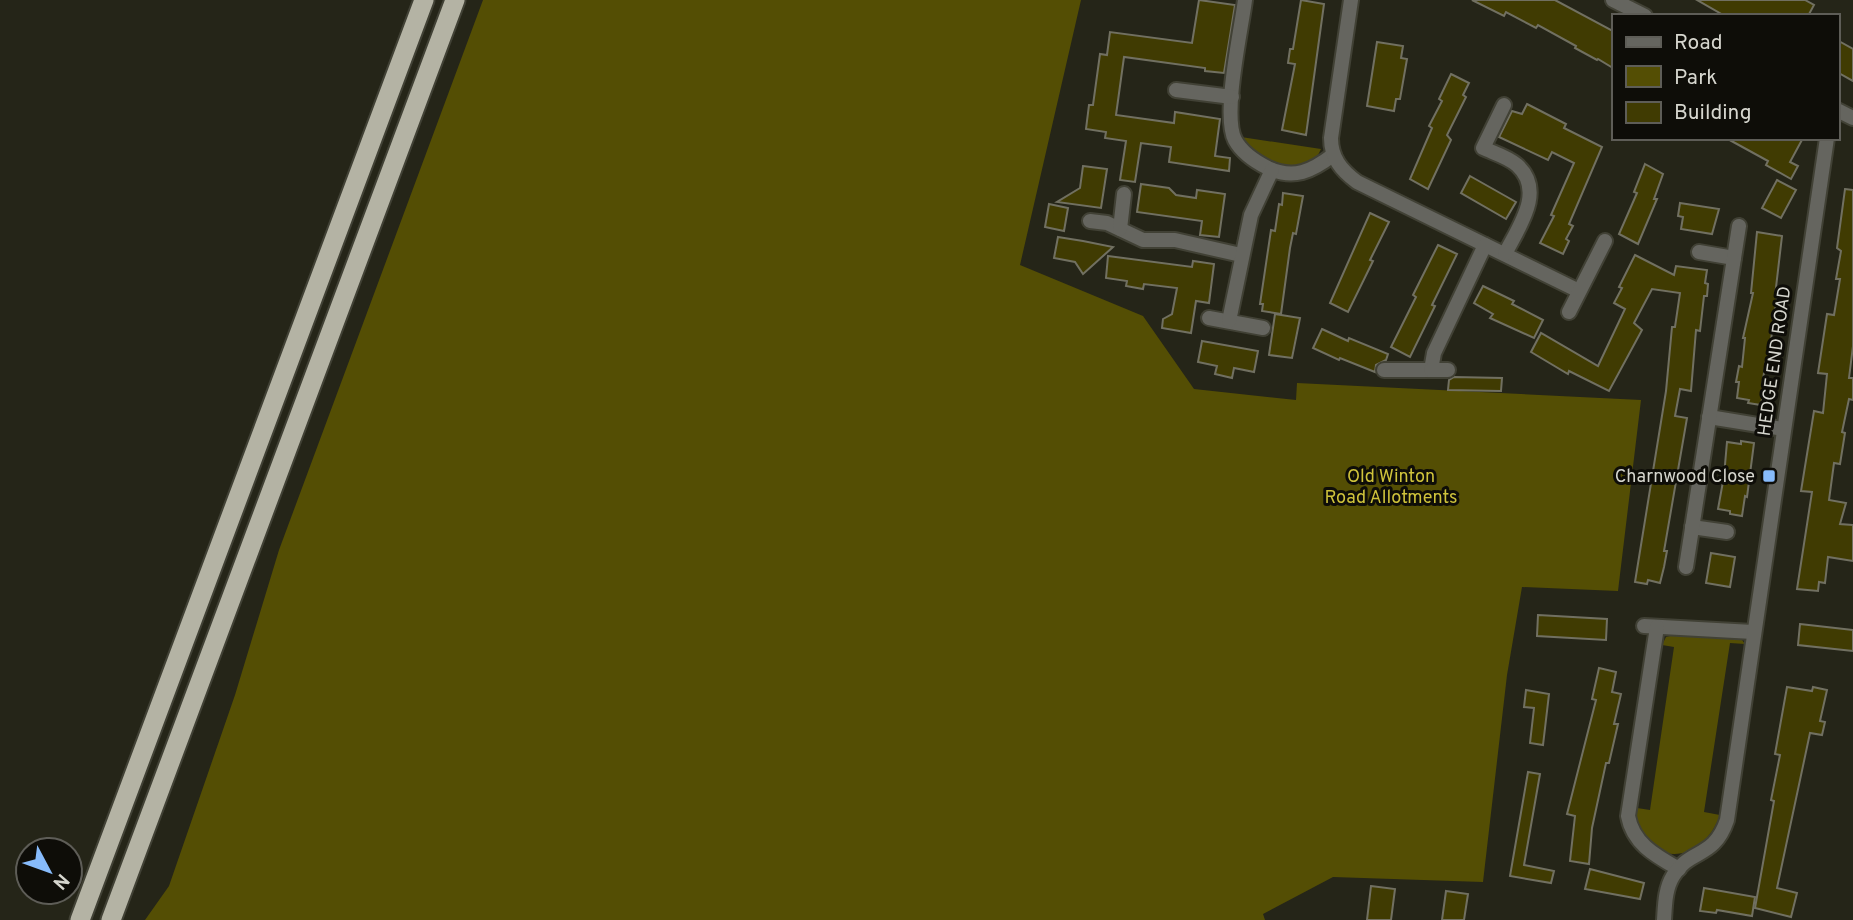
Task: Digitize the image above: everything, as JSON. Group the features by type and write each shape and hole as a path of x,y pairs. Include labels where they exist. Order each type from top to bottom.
{"highway":[{"path":"80,920 424,0"},
{"path":"111,920 455,0"}],"street":[{"path":"1245,0 1230,119 1235,139 1245,153 1272,170 1307,173 1333,155"},
{"path":"1351,0 1331,138 1333,155 1341,169 1357,182 1579,291"},
{"path":"1613,0 1641,14"},
{"path":"1176,90 1232,97"},
{"path":"1504,104 1483,148 1519,167 1529,184 1531,197 1527,211 1505,254"},
{"name":"HEDGE END ROAD","path":"1679,869 1691,858 1709,849 1718,839 1727,820 1827,140"},
{"path":"1228,321 1251,215 1272,170"},
{"path":"1121,229 1124,194"},
{"path":"1090,221 1107,223 1143,240 1175,240 1241,255"},
{"path":"1686,567 1739,226"},
{"path":"1569,312 1605,241"},
{"path":"1431,370 1434,352 1485,245"},
{"path":"1699,252 1734,258"},
{"path":"1209,318 1263,328"},
{"path":"1384,370 1448,370"},
{"path":"1709,417 1783,429"},
{"path":"1692,527 1727,531"},
{"path":"1664,920 1670,883 1679,869 1640,843 1632,831 1628,816 1650,627 1753,632"}],"green space":[{"name":"Old Winton Road Allotments","path":"483,0 1081,0 1020,265 1143,316 1194,389 1296,400 1297,383 1641,400 1618,591 1522,587 1507,675 1483,882 1333,877 1263,914 1265,920 145,920 169,886 235,695 279,550"},
{"path":"1241,137 1321,149 1314,159 1305,165 1293,166 1281,164 1258,153"},
{"path":"1674,635 1742,640 1745,644 1730,643 1704,812 1720,815 1706,839 1685,852 1673,854 1661,852 1639,833 1634,811 1637,808 1650,810 1674,647 1662,645 1666,637"}],"building":[{"path":"1199,0 1235,5 1224,73 1124,57 1116,115 1174,123 1175,112 1220,119 1215,156 1230,158 1229,171 1169,162 1171,147 1141,143 1135,182 1120,180 1126,141 1105,138 1106,132 1086,129 1089,105 1093,105 1100,54 1107,55 1110,32 1192,43"},
{"path":"1301,0 1324,4 1306,135 1282,130 1295,64 1288,63 1290,49 1293,49"},
{"path":"1472,0 1555,0 1612,30 1612,67 1538,25 1536,28 1506,12 1504,16"},
{"path":"1697,0 1805,0 1814,5 1809,14 1722,14"},
{"path":"1839,41 1853,49 1853,81 1839,73"},
{"path":"1377,42 1403,46 1401,58 1407,59 1400,99 1396,99 1394,111 1367,106"},
{"path":"1451,74 1469,83 1463,95 1466,97 1447,135 1451,140 1428,189 1410,179"},
{"path":"1527,104 1566,124 1564,128 1602,147 1569,224 1573,226 1566,239 1569,241 1563,254 1540,243 1554,216 1551,215 1574,163 1552,152 1548,160 1499,137 1512,111 1522,114"},
{"path":"1730,140 1802,140 1790,162 1798,166 1791,179 1766,165 1768,161"},
{"path":"1645,164 1663,174 1654,199 1657,199 1638,244 1619,234 1637,193 1634,192"},
{"path":"1083,166 1107,169 1101,208 1057,202 1080,188"},
{"path":"1470,176 1516,202 1506,219 1461,193"},
{"path":"1777,180 1796,190 1781,218 1762,208"},
{"path":"1141,184 1169,188 1176,195 1196,198 1197,190 1225,194 1219,237 1200,235 1202,221 1137,212"},
{"path":"1845,189 1853,190 1853,346 1849,378 1853,378 1853,400 1849,399 1842,432 1845,433 1840,464 1834,463 1829,500 1846,503 1840,524 1853,525 1853,561 1828,557 1825,583 1819,582 1818,591 1797,589 1812,492 1801,491 1814,411 1823,413 1827,374 1818,373 1827,314 1834,315 1840,279 1836,279 1841,251 1837,248"},
{"path":"1283,193 1303,196 1296,234 1293,233 1290,248 1281,314 1262,311 1263,304 1260,304 1271,230 1275,231"},
{"path":"1680,203 1719,209 1712,234 1681,229 1683,217 1678,216"},
{"path":"1049,204 1068,208 1064,231 1045,227"},
{"path":"1370,213 1389,222 1348,312 1330,303"},
{"path":"1757,232 1782,236 1777,297 1761,405 1737,398 1739,382 1736,382 1739,366 1742,367 1743,338 1753,293"},
{"path":"1058,237 1113,247 1083,274 1075,262 1054,258"},
{"path":"1438,245 1457,254 1410,357 1391,347"},
{"path":"1635,255 1674,275 1676,266 1707,270 1705,283 1708,284 1700,331 1696,330 1691,391 1680,389 1675,416 1687,418 1664,551 1667,551 1664,567 1660,583 1648,580 1647,584 1635,582 1666,391 1672,327 1675,327 1680,293 1652,289 1634,323 1642,330 1609,391 1569,371 1568,374 1531,352 1541,333 1598,366 1625,309 1614,303"},
{"path":"1108,256 1192,267 1193,261 1214,264 1209,303 1196,301 1191,333 1162,328 1163,319 1172,314 1177,288 1144,284 1143,289 1126,286 1127,281 1106,278"},
{"path":"1483,286 1514,301 1512,304 1543,320 1534,338 1490,318 1493,314 1474,303"},
{"path":"1275,314 1300,318 1292,358 1269,355"},
{"path":"1322,329 1388,354 1386,360 1376,365 1375,372 1313,348"},
{"path":"1202,341 1258,351 1254,372 1234,368 1232,378 1215,374 1217,366 1198,362"},
{"path":"1454,377 1502,378 1501,391 1448,390 1449,380"},
{"path":"1741,441 1754,443 1742,516 1718,509 1727,442 1741,444"},
{"path":"1711,553 1735,557 1730,587 1706,583"},
{"path":"1538,615 1607,619 1606,640 1537,636"},
{"path":"1800,624 1853,630 1853,651 1798,645"},
{"path":"1599,668 1616,672 1612,692 1621,694 1614,724 1618,724 1609,763 1606,763 1592,828 1589,864 1570,861 1575,816 1567,814 1596,700 1592,699"},
{"path":"1787,687 1812,691 1813,687 1827,690 1820,721 1825,722 1822,735 1810,733 1777,888 1797,893 1791,917 1755,908 1774,801 1771,800 1780,755 1775,754"},
{"path":"1526,690 1549,694 1543,745 1530,743 1534,708 1524,707"},
{"path":"1528,772 1540,774 1524,865 1554,871 1551,883 1510,876"},
{"path":"1590,869 1644,883 1640,899 1585,889"},
{"path":"1371,886 1395,889 1391,920 1367,920"},
{"path":"1704,888 1755,897 1752,916 1717,910 1716,913 1700,911"},
{"path":"1446,891 1468,894 1464,920 1442,920"}],"place":[{"name":"Charnwood Close","path":"1769,476"}]}
